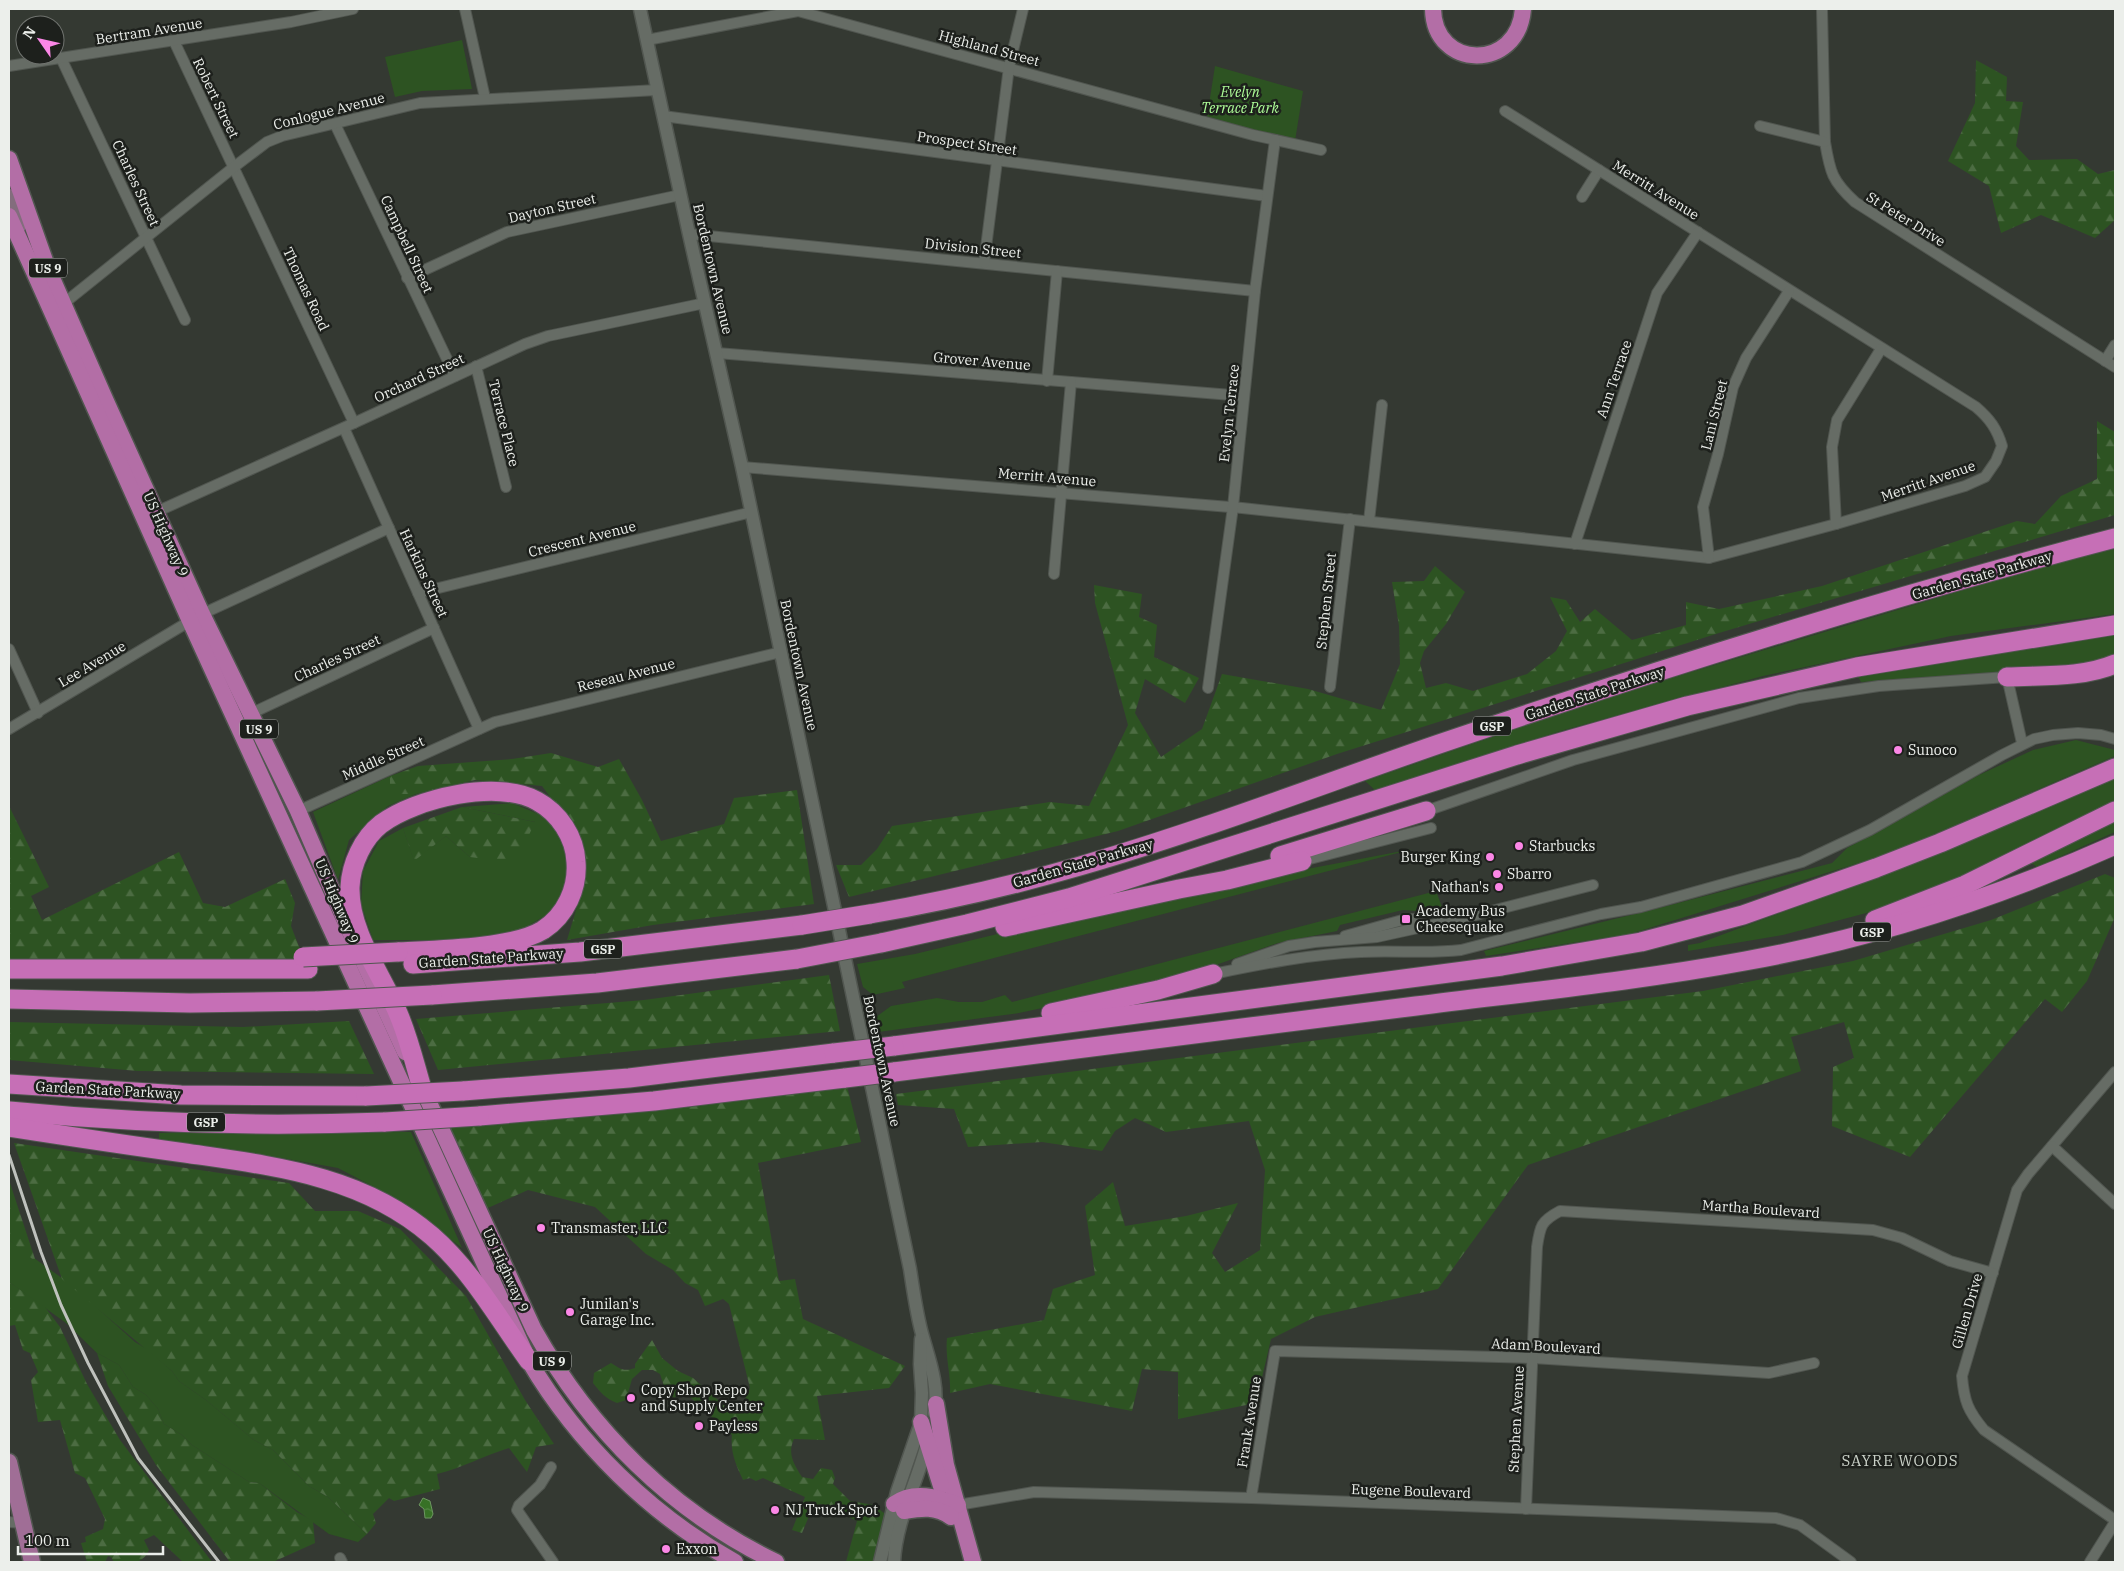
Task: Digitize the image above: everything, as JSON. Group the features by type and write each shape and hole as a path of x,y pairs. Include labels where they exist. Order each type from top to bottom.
{"highway":[{"path":"1433,9 1438,29 1444,41 1462,53 1481,56 1500,50 1512,40 1522,22 1523,9"},
{"name":"US Highway 9","path":"9,159 26,211 63,304 156,512 196,617 252,713 298,811 388,1017 534,1330 552,1362 575,1396 626,1456 678,1501 712,1525 776,1562"},
{"name":"US 9","path":"9,216 33,268"},
{"name":"US Highway 9","path":"33,268 68,351 196,617 530,1361 553,1398 578,1431 620,1476 680,1526 735,1562"},
{"name":"Garden State Parkway","path":"401,958 580,952 693,940 870,914 1012,884 1113,856 1442,743 1655,674 1943,585 2115,538"},
{"name":"Garden State Parkway","path":"9,999 181,1003 432,995 597,983 797,959 968,924 1077,896 1498,761 1687,706 1857,667 2115,625"},
{"path":"2007,677 2077,673 2098,670 2115,664"},
{"name":"Garden State Parkway","path":"17,1085 199,1095 366,1096 463,1091 611,1079 894,1046 1502,966 1641,942 1743,915 1949,840 2115,768"},
{"path":"9,969 240,968 305,963 401,958 517,939 534,934 550,924 568,903 576,877 575,850 568,833 558,818 536,800 518,794 488,793 452,796 420,805 389,819 375,830 359,853 351,879 354,917 361,936 398,1014 421,1085"},
{"path":"1619,980 1673,962 1772,945 1877,919 1965,885 2115,811"},
{"path":"880,943 956,938 1179,888 1428,819"},
{"name":"Garden State Parkway","path":"9,1111 103,1118 243,1124 385,1122 654,1101 894,1072 1619,980 1746,961 1885,929 1952,909 2001,892 2115,845"},
{"path":"1179,888 1227,880 1302,861"},
{"path":"960,1037 1023,1018 1158,990 1213,974"},
{"path":"9,1127 286,1169 339,1183 372,1196 418,1225 458,1262 530,1361"},
{"path":"936,1404 952,1508 963,1562"},
{"path":"921,1422 973,1562"},
{"path":"902,1504 944,1512 952,1508"}],"main road":[{"path":"9,196 33,268"},
{"path":"9,1462 16,1522 32,1562"}],"street":[{"name":"Bertram Avenue","path":"65,57 291,22 353,9"},
{"path":"464,9 485,98"},
{"name":"Bordentown Avenue","path":"640,9 688,234 717,353 752,512 921,1329 932,1366 936,1404 928,1443 880,1562"},
{"path":"984,263 1009,67 1023,9"},
{"name":"St Peter Drive","path":"1822,9 1825,142 1828,163 1838,187 1855,202 2115,367"},
{"name":"Highland Street","path":"648,40 798,11 1275,140 1321,150"},
{"name":"Robert Street","path":"174,41 234,167"},
{"name":"Charles Street","path":"64,65 185,320"},
{"name":"Conlogue Avenue","path":"63,304 234,167 267,142 282,136 420,103 658,90"},
{"name":"Merritt Avenue","path":"742,467 1060,492 1350,519 1709,558 1937,495 1985,476 1996,461 2002,446 1997,430 1976,407 1505,111"},
{"name":"Prospect Street","path":"663,116 1267,196"},
{"name":"Campbell Street","path":"335,124 455,376"},
{"path":"1760,126 1825,142"},
{"name":"Evelyn Terrace","path":"1208,688 1233,508 1255,291 1275,140"},
{"name":"Thomas Road","path":"234,167 354,424"},
{"path":"1582,197 1599,170"},
{"name":"Dayton Street","path":"407,278 507,232 680,195"},
{"name":"Ann Terrace","path":"1575,544 1657,293 1698,232"},
{"name":"Division Street","path":"688,234 1255,291"},
{"path":"1047,380 1057,271"},
{"name":"Lani Street","path":"1709,558 1703,508 1718,454 1733,387 1746,358 1789,291"},
{"name":"Orchard Street","path":"156,512 354,424 525,344 548,336 705,303"},
{"path":"2105,361 2115,345"},
{"path":"1836,524 1832,447 1838,420 1881,348"},
{"name":"Grover Avenue","path":"717,353 1244,396"},
{"name":"Terrace Place","path":"476,366 506,487"},
{"path":"1054,574 1071,382"},
{"path":"1369,521 1382,405"},
{"name":"Harkins Street","path":"344,428 479,729"},
{"name":"Crescent Avenue","path":"418,593 752,512"},
{"name":"Stephen Street","path":"1330,687 1350,519"},
{"name":"Lee Avenue","path":"9,729 196,617 389,528"},
{"name":"Charles Street","path":"252,713 434,628"},
{"path":"9,649 38,712"},
{"name":"Reseau Avenue","path":"479,729 520,715 781,652"},
{"path":"1302,861 1428,819 1573,760 1799,698 1895,684 2007,677 2022,743"},
{"name":"Middle Street","path":"298,811 479,729"},
{"path":"1213,974 1317,955 1363,951 1442,952 1461,950 1601,914 1649,905 1784,868 1821,854 1870,830 2022,743 2043,736 2066,733 2091,734 2115,739"},
{"path":"1213,974 1276,950 1332,940 1364,929 1406,919 1415,919 1429,925 1593,885"},
{"name":"Gillen Drive","path":"2115,1072 2028,1174 2017,1190 1962,1376 1964,1394 1971,1415 1984,1430 2115,1521"},
{"path":"2052,1146 2115,1204"},
{"name":"Martha Boulevard","path":"1538,1241 1540,1228 1546,1218 1560,1211 1873,1230 1902,1238 1950,1261 1993,1273"},
{"name":"Stephen Avenue","path":"1526,1509 1538,1241"},
{"name":"Bordentown Avenue","path":"894,1562 902,1504 921,1422 921,1329"},
{"name":"Adam Boulevard","path":"1275,1352 1533,1358 1769,1373 1814,1363"},
{"name":"Frank Avenue","path":"1251,1498 1275,1352"},
{"path":"551,1468 540,1485 519,1505 517,1510 553,1562"},
{"name":"Eugene Boulevard","path":"952,1508 1034,1492 1251,1498 1776,1518 1800,1525 1851,1562"},
{"path":"2090,1562 2115,1521"}],"green space":[{"path":"462,40 472,89 422,91 395,97 385,57"},
{"path":"1976,60 2007,77 2006,101 2023,102 2016,146 2029,160 2077,159 2098,174 2115,170 2115,220 2095,238 2041,215 2001,233 1989,186 1948,161 1975,103"},
{"name":"Evelyn Terrace Park","path":"1215,66 1303,91 1295,141 1207,117"},
{"path":"2097,421 2115,432 2115,515 1719,633 1337,754 1118,831 849,897 836,865 861,865 877,849 892,826 1050,802 1089,806 1128,725 1095,603 1094,585 1142,594 1139,617 1157,625 1154,657 1199,678 1185,703 1145,679 1135,713 1161,757 1202,729 1222,674 1308,689 1381,710 1400,664 1399,626 1392,582 1424,581 1435,566 1465,592 1446,624 1424,651 1420,663 1426,688 1446,683 1473,691 1527,674 1556,651 1567,631 1550,597 1566,600 1580,622 1595,609 1632,640 1686,625 1686,602 1719,609 1822,586 2017,521 2035,524 2061,496 2097,479"},
{"path":"2115,549 2115,614 1951,636 1763,676 1564,730 1375,790 1365,781 1602,699 2043,566"},
{"path":"2115,635 2115,657 2110,660 1979,675 1861,682 1857,675"},
{"path":"2076,740 2115,750 2115,756 1891,853 1630,934 1486,956 1484,951 1832,863 1847,848 1979,775 2033,750"},
{"path":"551,753 598,767 619,759 642,800 661,841 724,824 734,798 797,790 814,904 653,925 567,940 586,877 576,831 542,786 475,780 416,794 390,794 390,776 418,766 512,759"},
{"path":"390,776 390,794 416,794 388,806 349,840 338,880 313,812"},
{"path":"2115,777 2115,805 1967,882 1893,906 1783,935 1688,951 1688,945 1700,943 1929,857"},
{"path":"512,803 548,818 569,851 566,887 555,910 519,931 483,940 373,940 361,904 363,871 379,841 403,828 414,860 446,836 470,857 535,822 462,807"},
{"path":"462,807 535,822 516,863 470,857 446,836 414,861 403,828"},
{"path":"10,808 49,887 31,896 42,920 179,852 203,903 225,907 285,879 295,903 291,926 303,957 240,968 9,969"},
{"path":"2115,819 2115,832 2037,867 2030,862"},
{"path":"1413,849 902,982 905,988 873,995 863,987 857,964 915,954 1126,903"},
{"path":"2105,874 2115,878 2115,917 2087,981 2062,1012 2045,999 1910,1157 1832,1126 1833,1067 1854,1058 1844,1022 1791,1037 1801,1071 1528,1165 1438,1289 1315,1317 1271,1339 1256,1403 1178,1419 1178,1372 1142,1369 1132,1411 990,1384 950,1393 947,1338 1044,1320 1053,1289 1095,1275 1085,1206 1113,1182 1125,1226 1186,1216 1238,1203 1212,1253 1225,1272 1260,1250 1265,1170 1249,1121 1166,1132 1135,1118 1115,1131 1102,1151 1042,1142 968,1147 954,1109 898,1105 896,1094 1703,991 1853,961 1991,920"},
{"path":"1436,891 1442,907 1431,912 1403,910 1340,925 1337,931 1278,943 1213,966 1136,988 1019,1013 871,1033 876,1017 891,1006 937,998 959,1002 982,1002 1005,995 1012,1002"},
{"path":"829,975 840,1031 438,1070 416,1019 644,1000"},
{"path":"349,1021 374,1074 138,1071 9,1060 9,1022 243,1027"},
{"path":"845,1078 861,1142 758,1163 779,1281 795,1279 803,1319 905,1366 889,1388 817,1396 825,1440 794,1439 791,1449 794,1463 802,1477 813,1479 821,1468 832,1470 835,1478 833,1484 850,1501 874,1505 890,1518 880,1562 846,1562 857,1521 839,1511 820,1504 817,1511 812,1509 802,1533 792,1530 805,1497 763,1478 756,1481 750,1478 743,1480 733,1453 732,1435 689,1396 668,1398 660,1374 653,1370 642,1370 632,1379 626,1400 617,1403 601,1392 593,1383 594,1373 611,1363 622,1369 635,1368 635,1364 652,1340 662,1358 678,1371 693,1378 734,1414 743,1404 750,1388 729,1304 723,1299 705,1306 698,1290 685,1283 673,1270 646,1254 595,1207 528,1190 479,1212 436,1117"},
{"path":"411,1132 462,1248 397,1199 338,1168 276,1157 159,1141 159,1133"},
{"path":"14,1143 289,1183 315,1211 358,1211 400,1229 466,1296 525,1400 554,1444 536,1447 527,1472 509,1448 437,1474 440,1489 394,1501 389,1498 373,1514 376,1523 367,1534 328,1497 309,1486 273,1450 254,1440 206,1400 179,1381 172,1371 62,1279"},
{"path":"9,1180 36,1262 9,1240"},
{"path":"9,1240 73,1286 135,1342 147,1349 172,1371 179,1381 206,1400 254,1440 273,1450 309,1486 328,1497 367,1534 358,1542 329,1534 259,1483 249,1482 192,1445 182,1435 164,1424 158,1409 146,1395 133,1387 119,1365 97,1353 66,1323 9,1282"},
{"path":"9,1282 45,1307 60,1327 87,1384 120,1440 212,1562 183,1562 154,1535 144,1540 149,1550 143,1559 139,1561 114,1562 108,1556 105,1562 87,1562 81,1543 86,1542 85,1537 103,1529 105,1519 85,1478 75,1473 60,1420 38,1422 31,1380 38,1372 30,1353 23,1350 15,1325 9,1326"},
{"path":"97,1353 119,1365 133,1387 146,1395 158,1409 164,1424 182,1435 192,1445 249,1482 259,1483 297,1512 313,1521 315,1543 273,1562 230,1562 156,1465 108,1386"}],"water":[{"path":"423,1498 430,1501 433,1514 431,1518 425,1518 424,1509 419,1505"}],"railway":[{"path":"9,1155 41,1252 61,1305 88,1363 138,1458 219,1562"}],"place":[{"name":"Sunoco","path":"1898,750"},
{"name":"Starbucks","path":"1519,846"},
{"name":"Burger King","path":"1490,857"},
{"name":"Sbarro","path":"1497,874"},
{"name":"Nathan's","path":"1499,887"},
{"name":"Academy Bus Cheesequake","path":"1406,919"},
{"name":"Transmaster, LLC","path":"541,1228"},
{"name":"Junilan's Garage Inc.","path":"570,1312"},
{"name":"Copy Shop Repo and Supply Center","path":"631,1398"},
{"name":"Payless","path":"699,1426"},
{"name":"NJ Truck Spot","path":"775,1510"},
{"name":"Exxon","path":"666,1549"}],"district":[{"name":"SAYRE WOODS","path":"1900,1460"}]}
